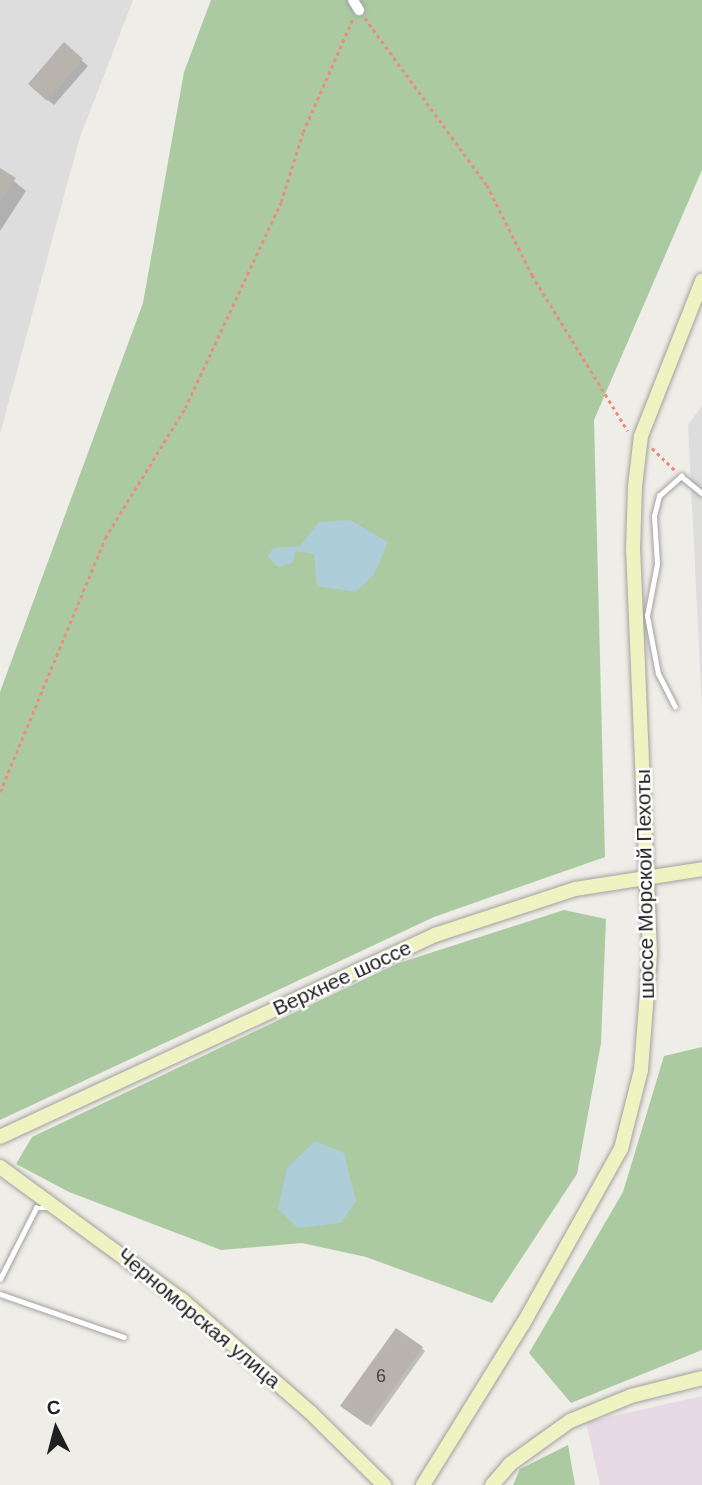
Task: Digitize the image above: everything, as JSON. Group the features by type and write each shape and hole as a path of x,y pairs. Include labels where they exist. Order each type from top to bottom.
{"street":[{"path":"353,0 359,10"},
{"name":"шоссе Морской Пехоты","path":"424,1485 542,1291 621,1149 640,1070 647,1012 648,879 633,550 635,486 641,436 702,281"},
{"name":"Верхнее шоссе","path":"0,1137 435,935 575,889 702,869"},
{"name":"Черноморская улица","path":"0,1167 61,1208 182,1300 311,1413 384,1485"},
{"path":"492,1485 510,1464 570,1421 631,1396 702,1378"}],"lane":[{"path":"675,707 658,674 647,617 657,564 654,516 659,496 681,476 702,493"},
{"path":"0,1279 36,1208 61,1208"},
{"path":"0,1294 124,1336"}],"path":[{"path":"0,792 105,538 185,408 281,202 303,132 344,31 359,10 487,184 532,275 630,433"},
{"path":"646,443 681,476"}],"shaded area":[{"path":"0,0 133,0 79,140 0,434"},
{"path":"702,406 702,707 688,425"},
{"path":"702,1396 702,1485 600,1485 586,1422"}],"green space":[{"path":"211,0 702,0 702,170 594,420 605,857 434,917 0,1120 0,692 143,303 184,72"},
{"path":"564,910 606,919 601,1043 577,1174 492,1303 366,1257 302,1243 221,1250 69,1192 16,1164 32,1137 399,963"},
{"path":"702,1047 702,1350 571,1403 529,1353 623,1192 664,1056"},
{"path":"568,1445 575,1485 513,1485 520,1469"}],"water":[{"path":"350,520 388,542 374,574 356,592 317,586 314,554 296,551 292,563 278,567 268,557 273,548 300,546 319,522"},
{"path":"315,1141 344,1153 356,1201 341,1223 298,1228 278,1209 287,1168"}],"building":[{"path":"64,42 83,59 47,101 28,84"},
{"path":"0,168 16,178 0,201"},
{"path":"396,1328 423,1347 367,1425 340,1406"}]}
